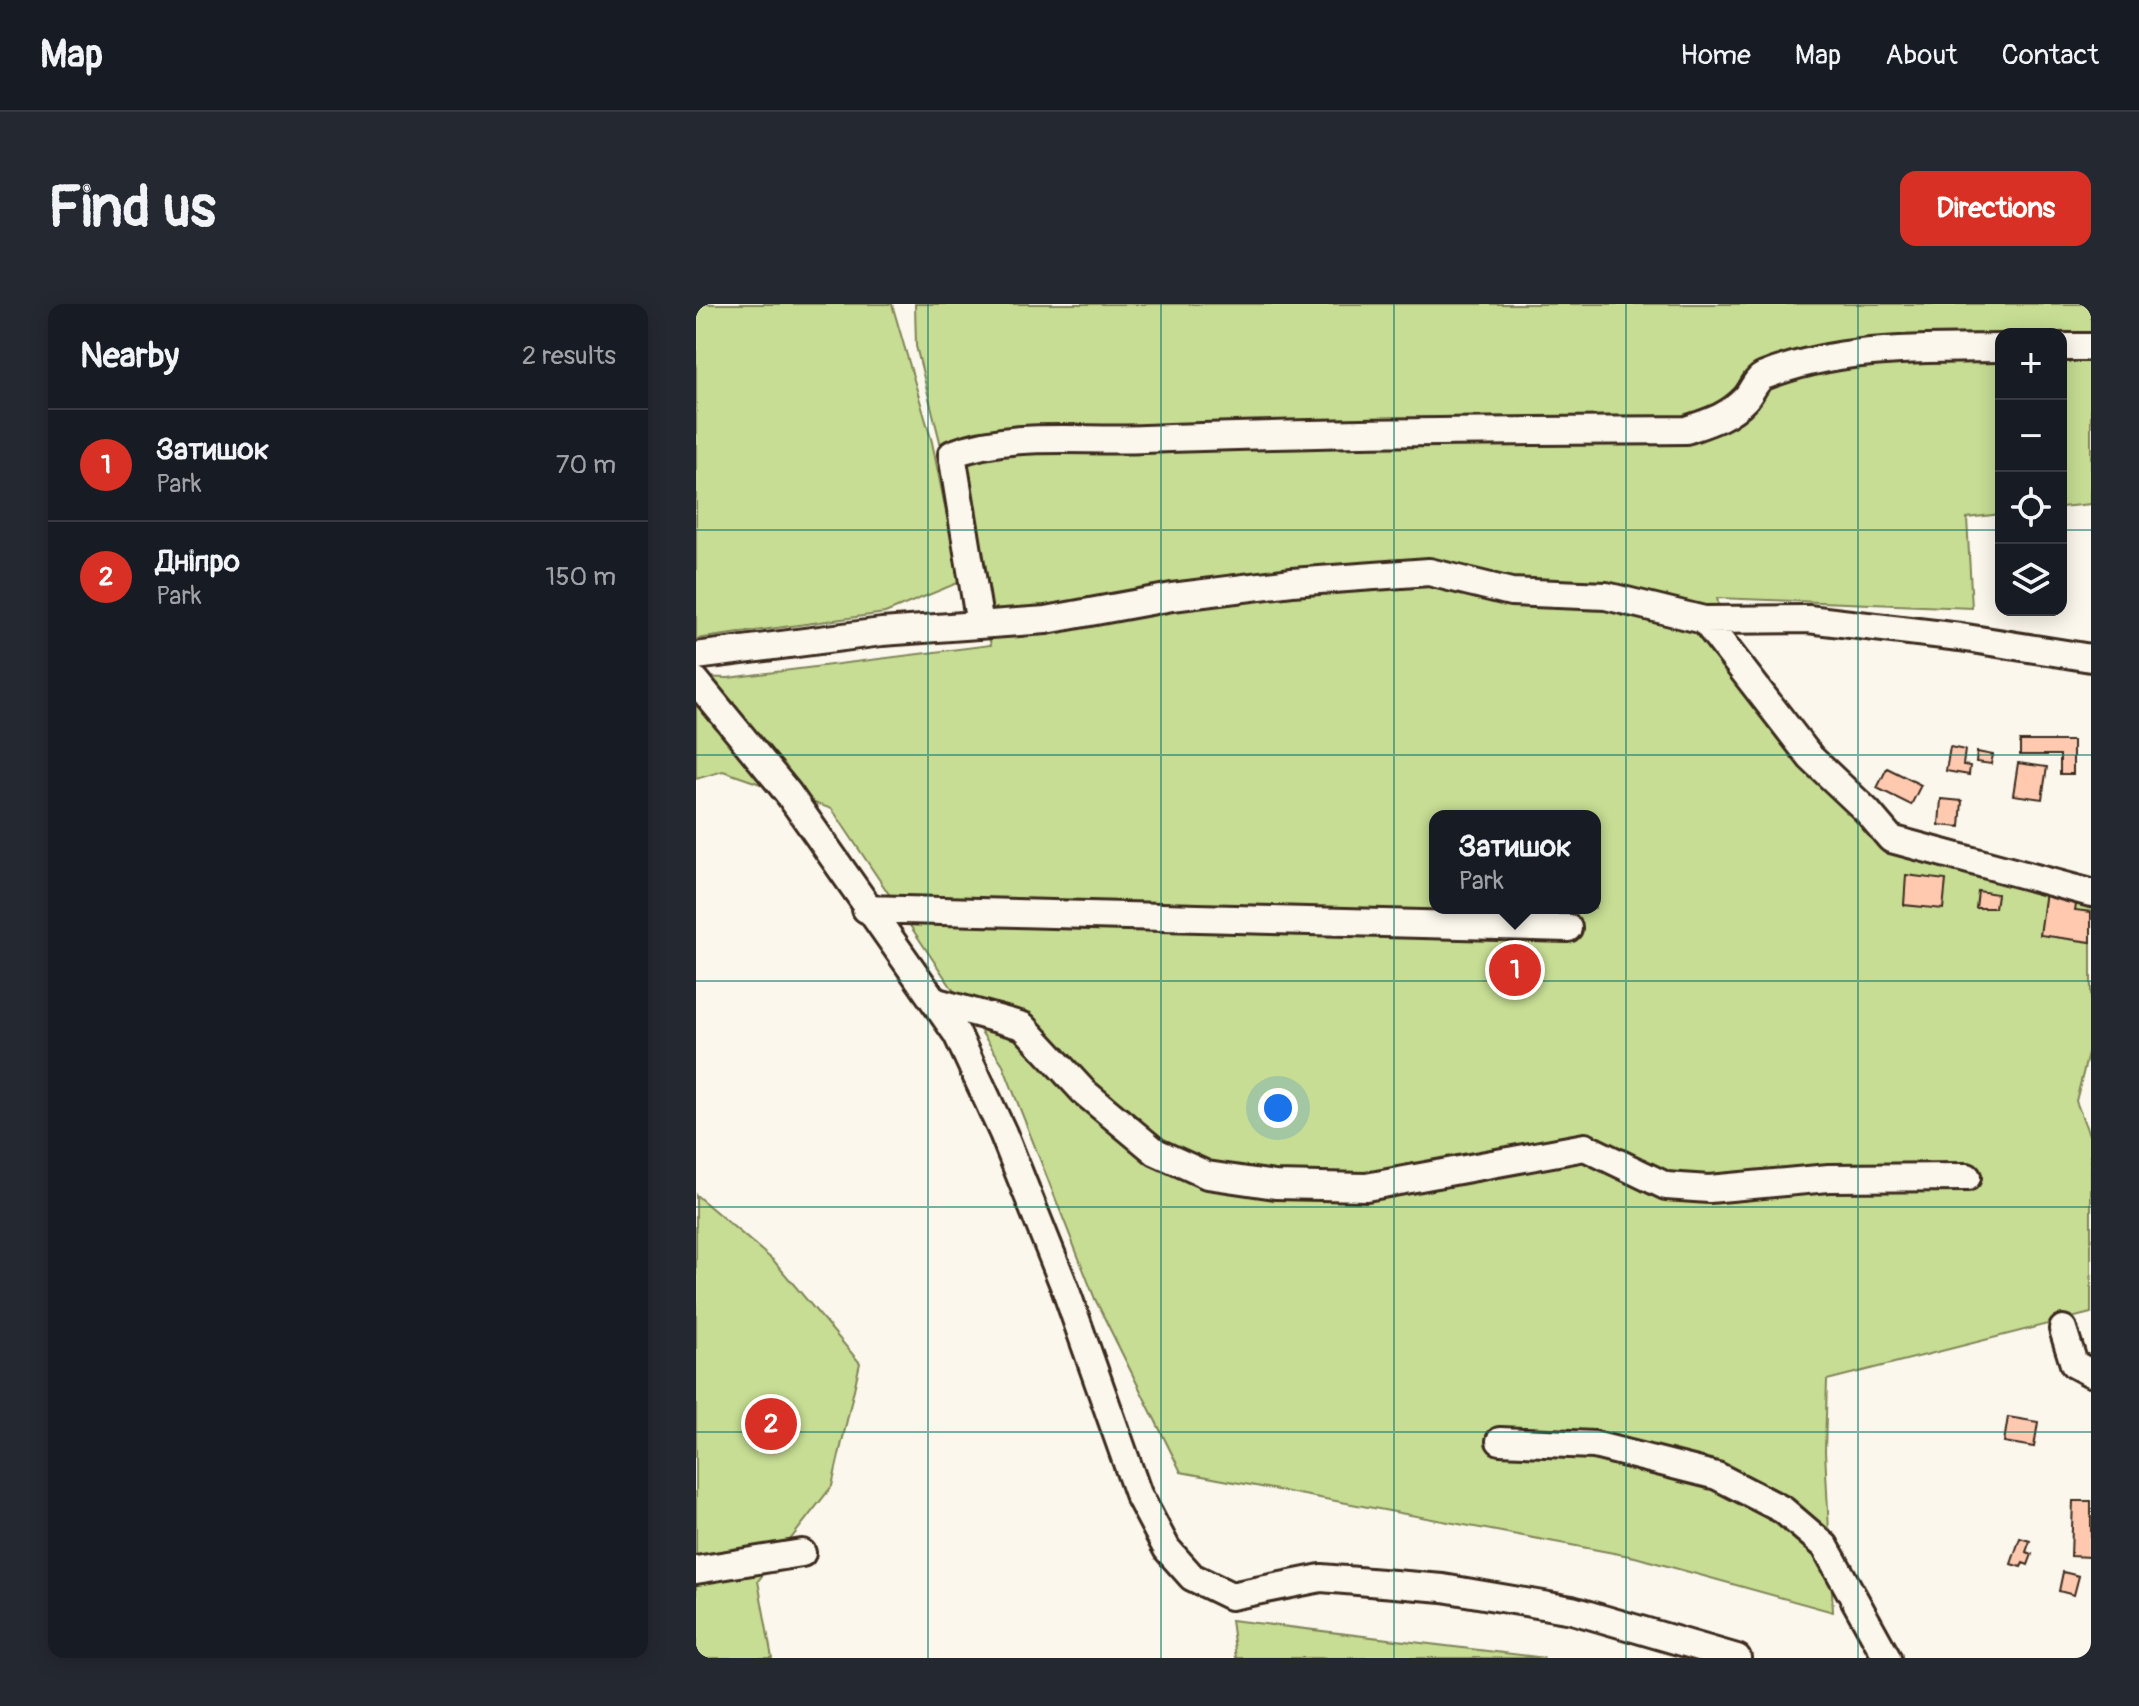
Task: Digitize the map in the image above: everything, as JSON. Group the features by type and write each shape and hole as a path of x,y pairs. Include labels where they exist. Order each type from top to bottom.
{"street":[{"path":"2067,347 2091,347"},
{"path":"980,625 952,454 972,446 1014,441 1230,435 1686,430 1723,418 1746,398 1760,378 1803,364 1888,350 1995,348"},
{"path":"696,656 882,632 1046,620 1172,597 1292,582 1429,572 1511,592 1606,596 1704,620 1808,619 1960,637 2091,658"},
{"path":"1704,620 1811,758 1867,811 1891,839 2091,893"},
{"path":"696,681 788,793 866,909 937,1002 957,1034 1003,1133 1065,1288 1138,1494 1167,1549 1192,1577 1231,1596 1321,1578 1443,1588 1572,1610 1737,1658"},
{"path":"866,909 1568,928"},
{"path":"937,1002 1023,1026 1084,1092 1156,1152 1207,1175 1275,1185 1366,1187 1585,1147 1666,1186 1709,1189 1829,1178 1967,1177"},
{"path":"2063,1329 2074,1364 2091,1373"},
{"path":"1500,1441 1594,1445 1717,1476 1783,1510 1825,1546 1887,1658"},
{"path":"696,1570 802,1553"}],"green space":[{"path":"696,304 892,304 932,442 960,582 885,613 696,639"},
{"path":"915,304 2091,304 2091,504 2067,506 2067,328 1995,328 1995,515 1967,518 1972,608 1717,598 1732,668 1887,844 2091,899 2091,1042 2076,1101 2091,1140 2091,1313 1827,1380 1825,1451 1833,1612 1635,1557 1181,1472 1095,1299 1002,1063 832,809 723,771 696,779 696,677 728,678 991,645 916,346"},
{"path":"696,1195 774,1261 860,1363 832,1486 758,1581 772,1658 696,1658"},
{"path":"1231,1620 1545,1658 1236,1658"}],"building":[{"path":"2020,741 2073,741 2073,774 2060,774 2060,755 2020,755"},
{"path":"1950,747 1965,750 1963,765 1970,766 1969,775 1946,771"},
{"path":"1977,752 1993,755 1991,764 1976,762"},
{"path":"2018,763 2047,767 2042,799 2013,795"},
{"path":"1887,768 1921,785 1911,805 1877,788"},
{"path":"1941,799 1962,801 1960,827 1939,825"},
{"path":"1906,875 1946,880 1943,909 1904,905"},
{"path":"1978,891 1997,894 1995,908 1976,908"},
{"path":"2046,891 2077,900 2075,910 2091,912 2091,942 2040,935"},
{"path":"2008,1417 2038,1422 2034,1447 2004,1442"},
{"path":"2073,1501 2091,1501 2091,1557 2071,1556"},
{"path":"2020,1538 2030,1541 2026,1552 2032,1554 2028,1565 2023,1563 2021,1567 2011,1564"},
{"path":"2063,1572 2079,1576 2074,1595 2059,1591"}],"place":[{"name":"Затишок","path":"1515,970"},
{"name":"Дніпро","path":"771,1424"}]}
